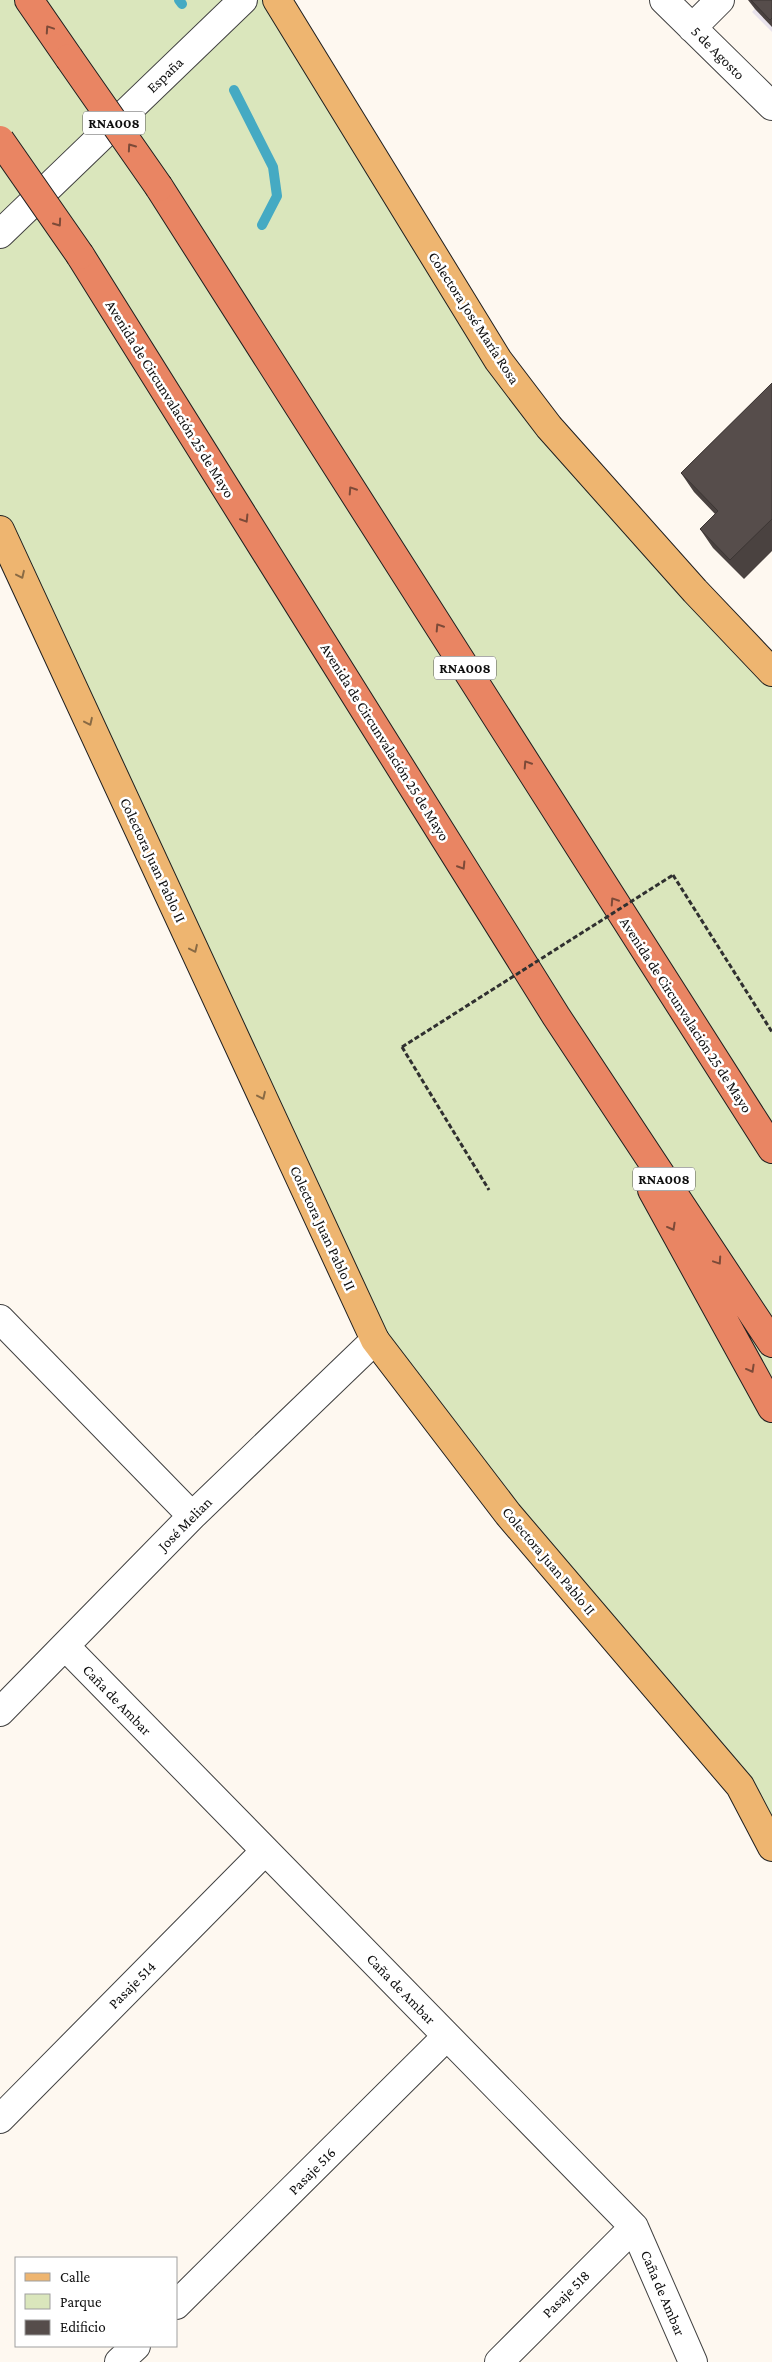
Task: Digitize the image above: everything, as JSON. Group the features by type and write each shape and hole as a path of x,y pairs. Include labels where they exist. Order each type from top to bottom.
{"highway":[{"name":"Avenida de Circunvalación 25 de Mayo","path":"29,0 159,187 772,1149"},
{"name":"Avenida de Circunvalación 25 de Mayo","path":"0,140 80,256 556,1016 772,1342"},
{"path":"556,1016 772,1408"}],"main road":[{"name":"Colectora José María Rosa","path":"277,0 498,360 549,427 696,591 772,672"},
{"name":"Colectora Juan Pablo II","path":"0,530 375,1340 508,1514 740,1786 772,1847"}],"street":[{"name":"España","path":"0,234 243,0"},
{"name":"5 de Agosto","path":"664,0 772,106"},
{"path":"692,28 720,0"},
{"path":"0,1319 192,1516"},
{"name":"José Melian","path":"0,1712 192,1516 375,1340"},
{"name":"Caña de Ambar","path":"65,1646 634,2227 693,2362"},
{"name":"Pasaje 514","path":"0,2118 265,1851"},
{"name":"Pasaje 516","path":"178,2303 447,2036"},
{"name":"Pasaje 518","path":"498,2362 634,2227"},
{"path":"119,2362 135,2347"}],"path":[{"path":"489,1190 402,1047 673,875 772,1032"}],"shaded area":[{"path":"763,0 772,0 772,32 752,12"}],"green space":[{"path":"0,0 277,0 498,360 772,672 772,1847 375,1340 0,530"}],"building":[{"path":"751,0 772,0 772,18 770,20"},
{"path":"772,383 772,519 730,560 700,529 718,511 681,473"}],"waterway":[{"path":"179,0 182,4"},
{"path":"234,90 273,167 277,196 262,225"}]}
